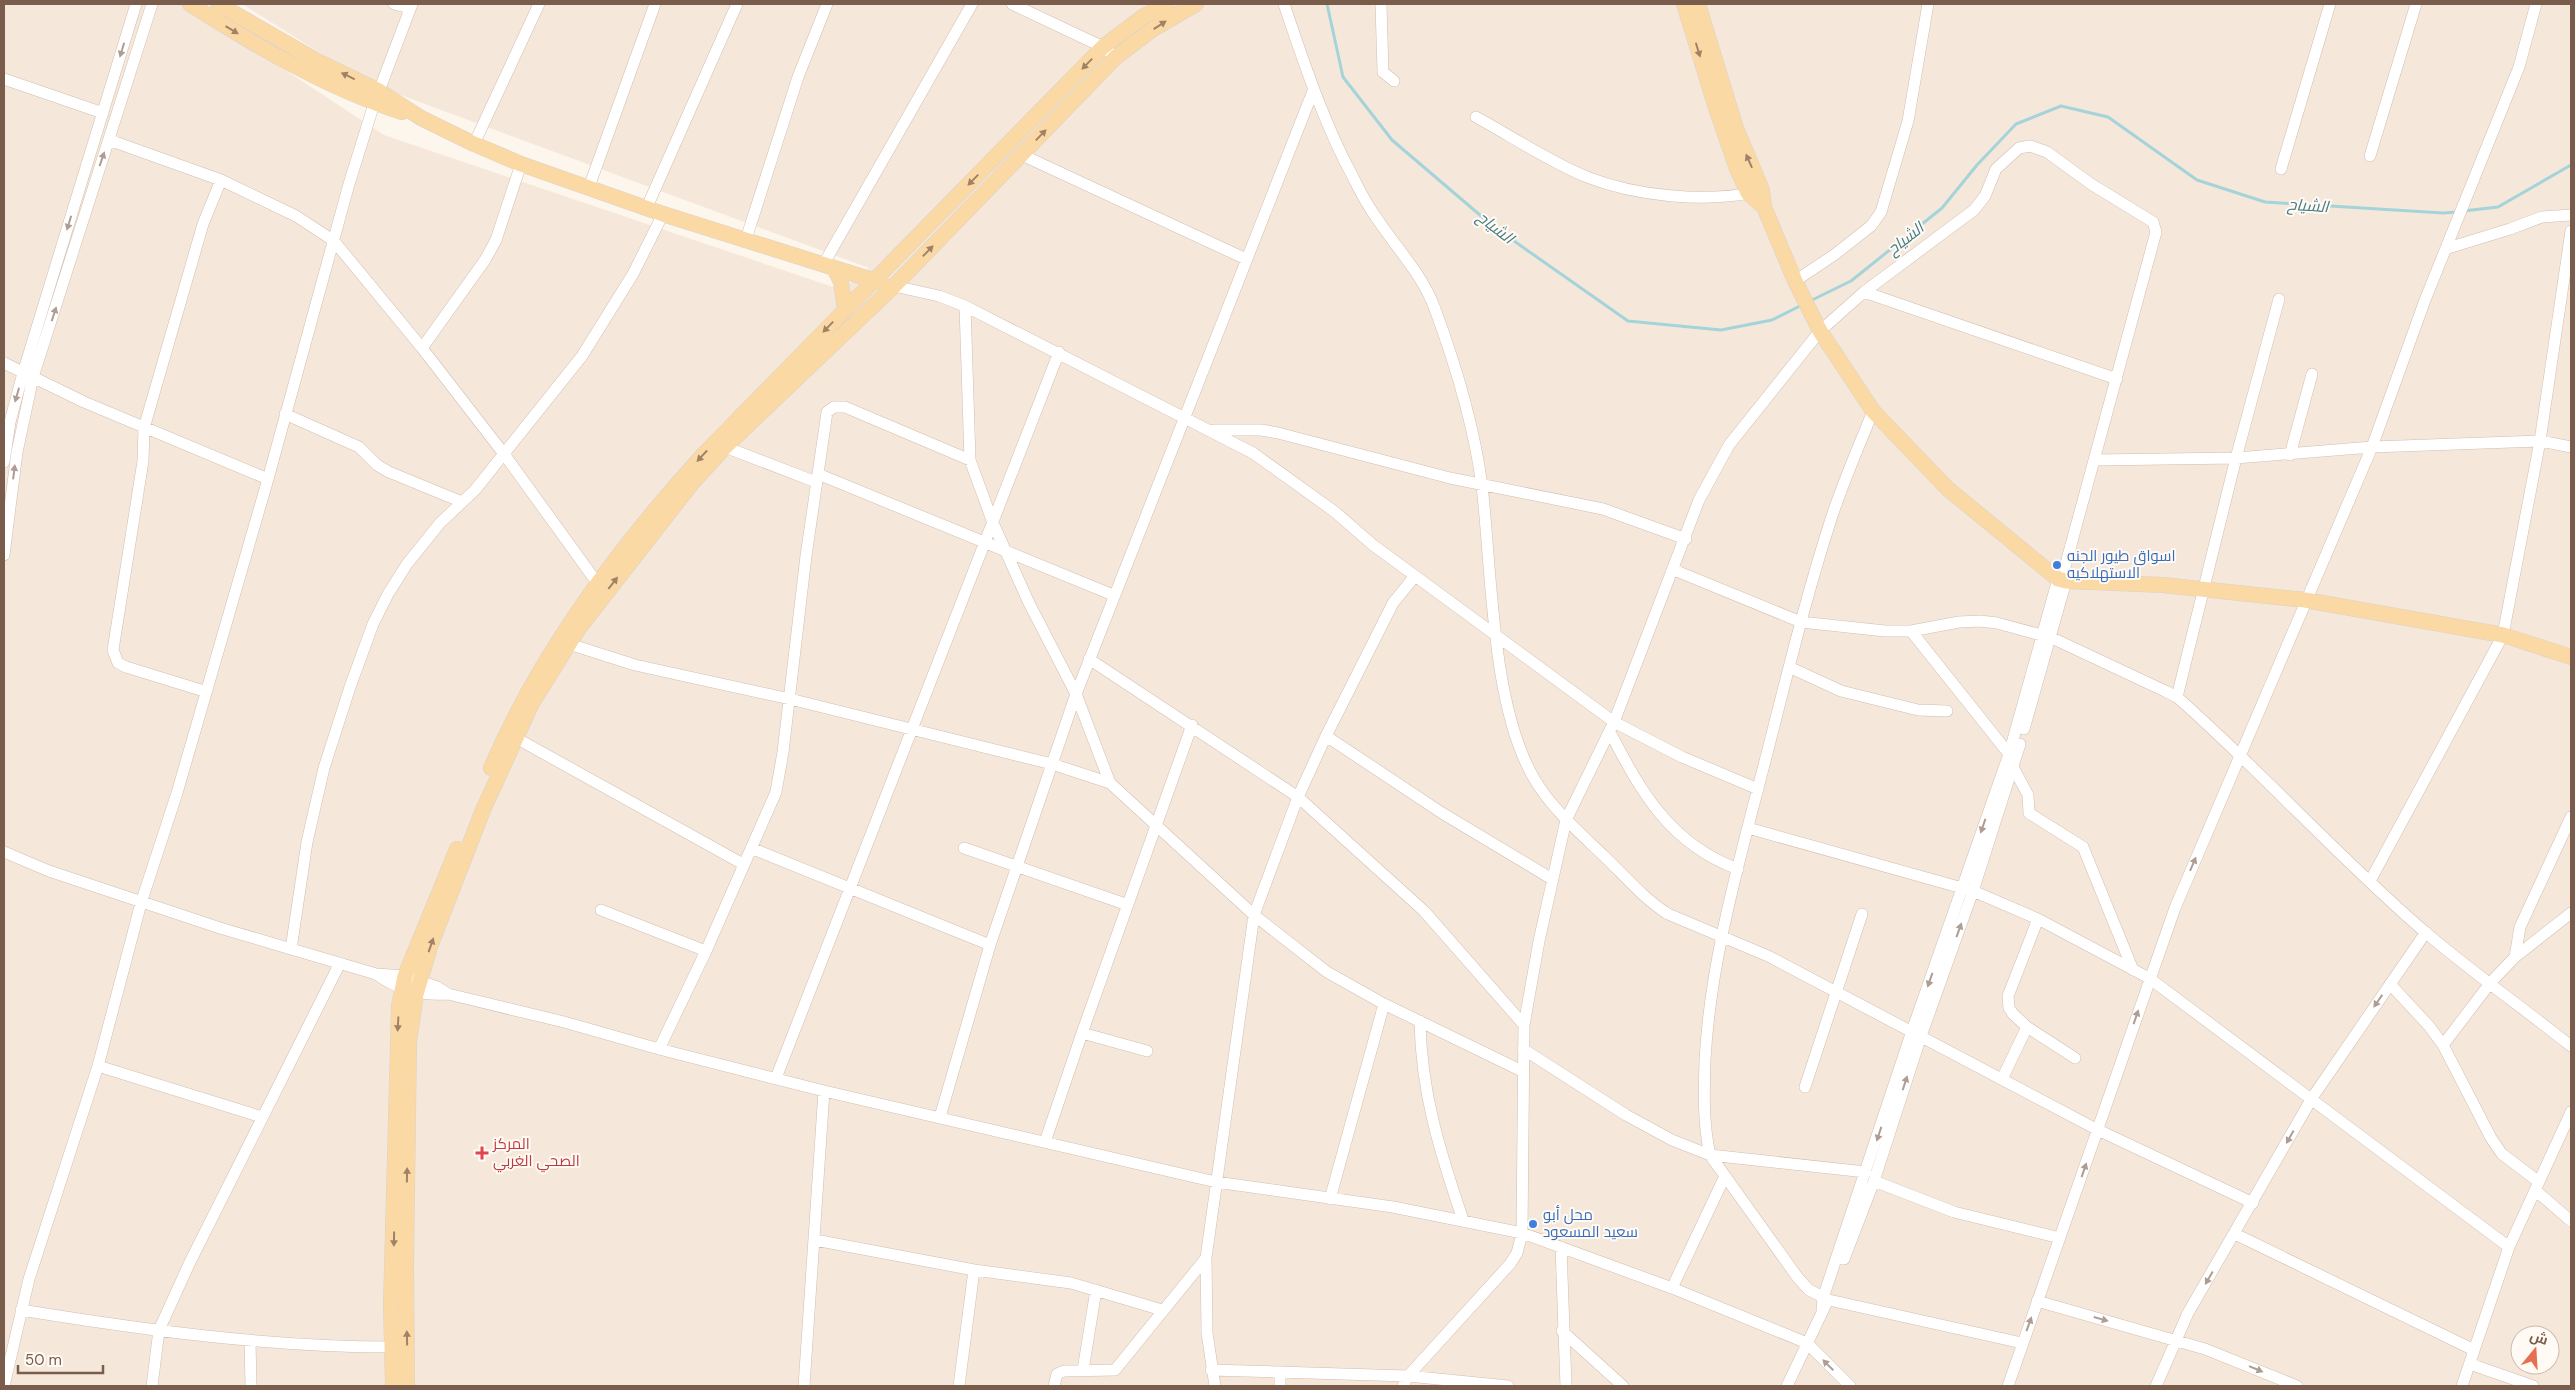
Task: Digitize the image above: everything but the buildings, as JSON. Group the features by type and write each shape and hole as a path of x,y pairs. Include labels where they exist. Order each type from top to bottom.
{"main road":[{"path":"190,4 266,50 377,97 474,144 521,164 648,207 663,214 894,286"},
{"path":"218,4 377,97"},
{"path":"393,1386 397,1043 411,985 450,895 529,686 598,584 668,492 1103,47 1144,16 1167,4"},
{"path":"504,751 516,738 532,703 569,644 648,538 726,447 894,286 1116,56 1153,29 1196,4"},
{"path":"1684,4 1715,105 1755,192 1764,207 1797,284 1817,325 1873,411 1948,489 2063,575 2305,600 2503,635 2571,657"},
{"path":"1698,4 1755,192"},
{"path":"829,267 841,282 845,309"},
{"path":"407,1386 406,1264 411,985"}],"street":[{"path":"4,555 28,375 136,4"},
{"path":"4,462 10,422 109,140 152,4"},
{"path":"4,1386 21,1310 98,1066 141,903 177,793 204,691 268,479 284,414 334,241 377,97 411,6 394,4"},
{"path":"474,144 538,4"},
{"path":"589,187 655,4"},
{"path":"648,207 737,4"},
{"path":"746,239 798,78 827,4"},
{"path":"829,267 972,4"},
{"path":"1012,4 1103,47 1116,56"},
{"path":"1284,4 1314,90 1353,178 1379,222 1425,287 1434,305 1459,376 1482,484 1497,636 1512,722 1534,778 1566,820 1653,905 1684,922 1721,935 1768,956 2098,1130 2253,1203"},
{"path":"1381,4 1383,72 1394,81"},
{"path":"1797,284 1871,226 1881,212 1908,121 1928,4"},
{"path":"2281,169 2330,4"},
{"path":"2370,156 2416,4"},
{"path":"2008,1386 2175,908 2305,600 2372,448 2398,368 2448,248 2519,67 2536,4"},
{"path":"4,79 103,113"},
{"path":"940,1117 990,945 1018,868 1076,694 1113,595 1314,90"},
{"path":"1476,117 1568,168 1616,186 1696,197 1755,192"},
{"path":"109,140 221,180 296,216 334,241 422,348 504,454 598,584"},
{"path":"1406,1381 1510,1264 1517,1253 1522,1233 1522,1071 1524,1025 1552,879 1566,820 1612,727 1709,479 1729,445 1817,325 1974,210 1985,196 1992,174 2008,156 2019,148 2030,146 2037,148 2153,222 2156,228 2013,767 1916,1034 1870,1177 1824,1302 1787,1386"},
{"path":"1022,155 1246,259"},
{"path":"422,348 485,260 496,240 521,164"},
{"path":"204,691 126,667 114,657 117,621 143,461 144,428 203,224 221,180"},
{"path":"291,949 307,842 324,768 373,624 388,594 406,564 504,454 582,356 633,274 663,214"},
{"path":"2448,248 2542,217 2571,215"},
{"path":"2370,881 2503,635 2540,441 2571,231"},
{"path":"894,286 939,296 965,306 1059,352 1184,419 1212,430 1276,467 1415,576 1497,636 1612,727 1758,789"},
{"path":"1864,292 2117,379"},
{"path":"2177,698 2236,458 2279,299"},
{"path":"965,306 970,460 993,523 1029,603 1076,694 1110,783"},
{"path":"776,1078 848,888 1059,352"},
{"path":"4,363 84,402 268,479"},
{"path":"2290,455 2312,374"},
{"path":"659,1049 706,951 777,785 827,412 838,406 970,460"},
{"path":"1873,411 1833,514 1800,622 1721,935 1711,994 1704,1081 1705,1133 1710,1156 1798,1278 1824,1302 2022,1343"},
{"path":"284,414 359,447 377,466 389,472 462,502"},
{"path":"1212,430 1261,430 1278,433 1450,478 1603,509 1686,539"},
{"path":"2096,460 2236,458 2372,448 2540,441 2571,446"},
{"path":"726,447 817,478 1005,549 1113,595"},
{"path":"1674,570 1800,622 1860,629 1911,631 1980,621 2048,637 2177,698 2240,755 2370,881 2426,932 2571,1046"},
{"path":"1215,1386 1211,1370 1206,1314 1206,1258 1254,915 1298,797 1326,736 1393,603 1415,576"},
{"path":"1911,631 2009,754"},
{"path":"1968,889 2009,754 2048,637"},
{"path":"569,644 635,665 790,699 1052,764 1110,783 1156,823 1254,915 1327,972 1384,1004 1522,1071"},
{"path":"1089,659 1192,725 1298,797 1424,911 1524,1025"},
{"path":"1789,667 1841,691 1918,710 1947,711"},
{"path":"1046,1142 1082,1033 1192,725"},
{"path":"1612,727 1638,786 1666,821 1686,840 1706,854 1738,868"},
{"path":"1326,736 1442,813 1552,879"},
{"path":"516,738 742,864"},
{"path":"2013,767 2028,795 2029,813 2077,842 2082,847 2133,970"},
{"path":"2515,957 2520,928 2571,817"},
{"path":"1748,828 1968,889 2038,919 2149,978 2312,1098 2508,1247"},
{"path":"751,848 990,945"},
{"path":"964,848 1128,905"},
{"path":"4,852 49,871 141,903 291,949 411,985 564,1022 659,1049 824,1090 1216,1182 1393,1207 1522,1233 1672,1288 1807,1343 1850,1386"},
{"path":"601,910 706,951"},
{"path":"2443,1045 2491,982 2515,957 2571,913"},
{"path":"1805,1087 1862,914"},
{"path":"2038,919 2008,996 2009,1008 2027,1026 2075,1058"},
{"path":"2156,1386 2175,1341 2312,1098 2426,932"},
{"path":"152,1386 159,1330 262,1117 340,963"},
{"path":"2390,984 2429,1026 2443,1045 2491,1138 2502,1154 2571,1221"},
{"path":"1330,1199 1384,1004"},
{"path":"1420,1021 1424,1084 1437,1142 1462,1220"},
{"path":"2002,1079 2027,1026"},
{"path":"1082,1033 1147,1051"},
{"path":"1523,1049 1626,1115 1672,1140 1710,1156 1870,1177 1954,1212 2060,1238"},
{"path":"98,1066 262,1117"},
{"path":"804,1386 824,1090"},
{"path":"2462,1386 2508,1247 2571,1112"},
{"path":"1672,1288 1725,1176"},
{"path":"2235,1234 2474,1350"},
{"path":"815,1240 974,1270 1036,1277 1096,1290 1162,1310"},
{"path":"1561,1247 1562,1331 1566,1386"},
{"path":"1054,1386 1056,1374 1064,1370 1116,1370 1162,1310 1206,1258"},
{"path":"960,1386 974,1270"},
{"path":"1083,1370 1096,1290"},
{"path":"2038,1301 2224,1356 2298,1386"},
{"path":"21,1310 250,1341 329,1347 393,1348"},
{"path":"1562,1331 1623,1386"},
{"path":"250,1341 251,1386"},
{"path":"2470,1364 2533,1386"},
{"path":"1211,1370 1280,1372 1508,1386"},
{"path":"1280,1372 1280,1386"}],"shaded area":[{"path":"4,4 185,4 384,135 842,290 869,268 368,83 242,4 2571,4 2571,1386 4,1386"}],"waterway":[{"name":"الشياح","path":"1327,4 1343,77 1392,140 1494,227 1628,321 1721,330 1772,320 1802,305"},
{"name":"الشياح","path":"1810,301 1851,281 1942,208 1977,165 2016,124 2061,106 2108,117 2197,180 2265,202 2443,213 2457,212"},
{"name":"الشياح","path":"2463,211 2498,207 2571,165"}],"place":[{"name":"اسواق طيور الجنه الاستهلاكيه","path":"2057,565"},
{"name":"المركز الصحي الغربي","path":"482,1153"},
{"name":"محل أبو سعيد المسعود","path":"1533,1224"}]}
